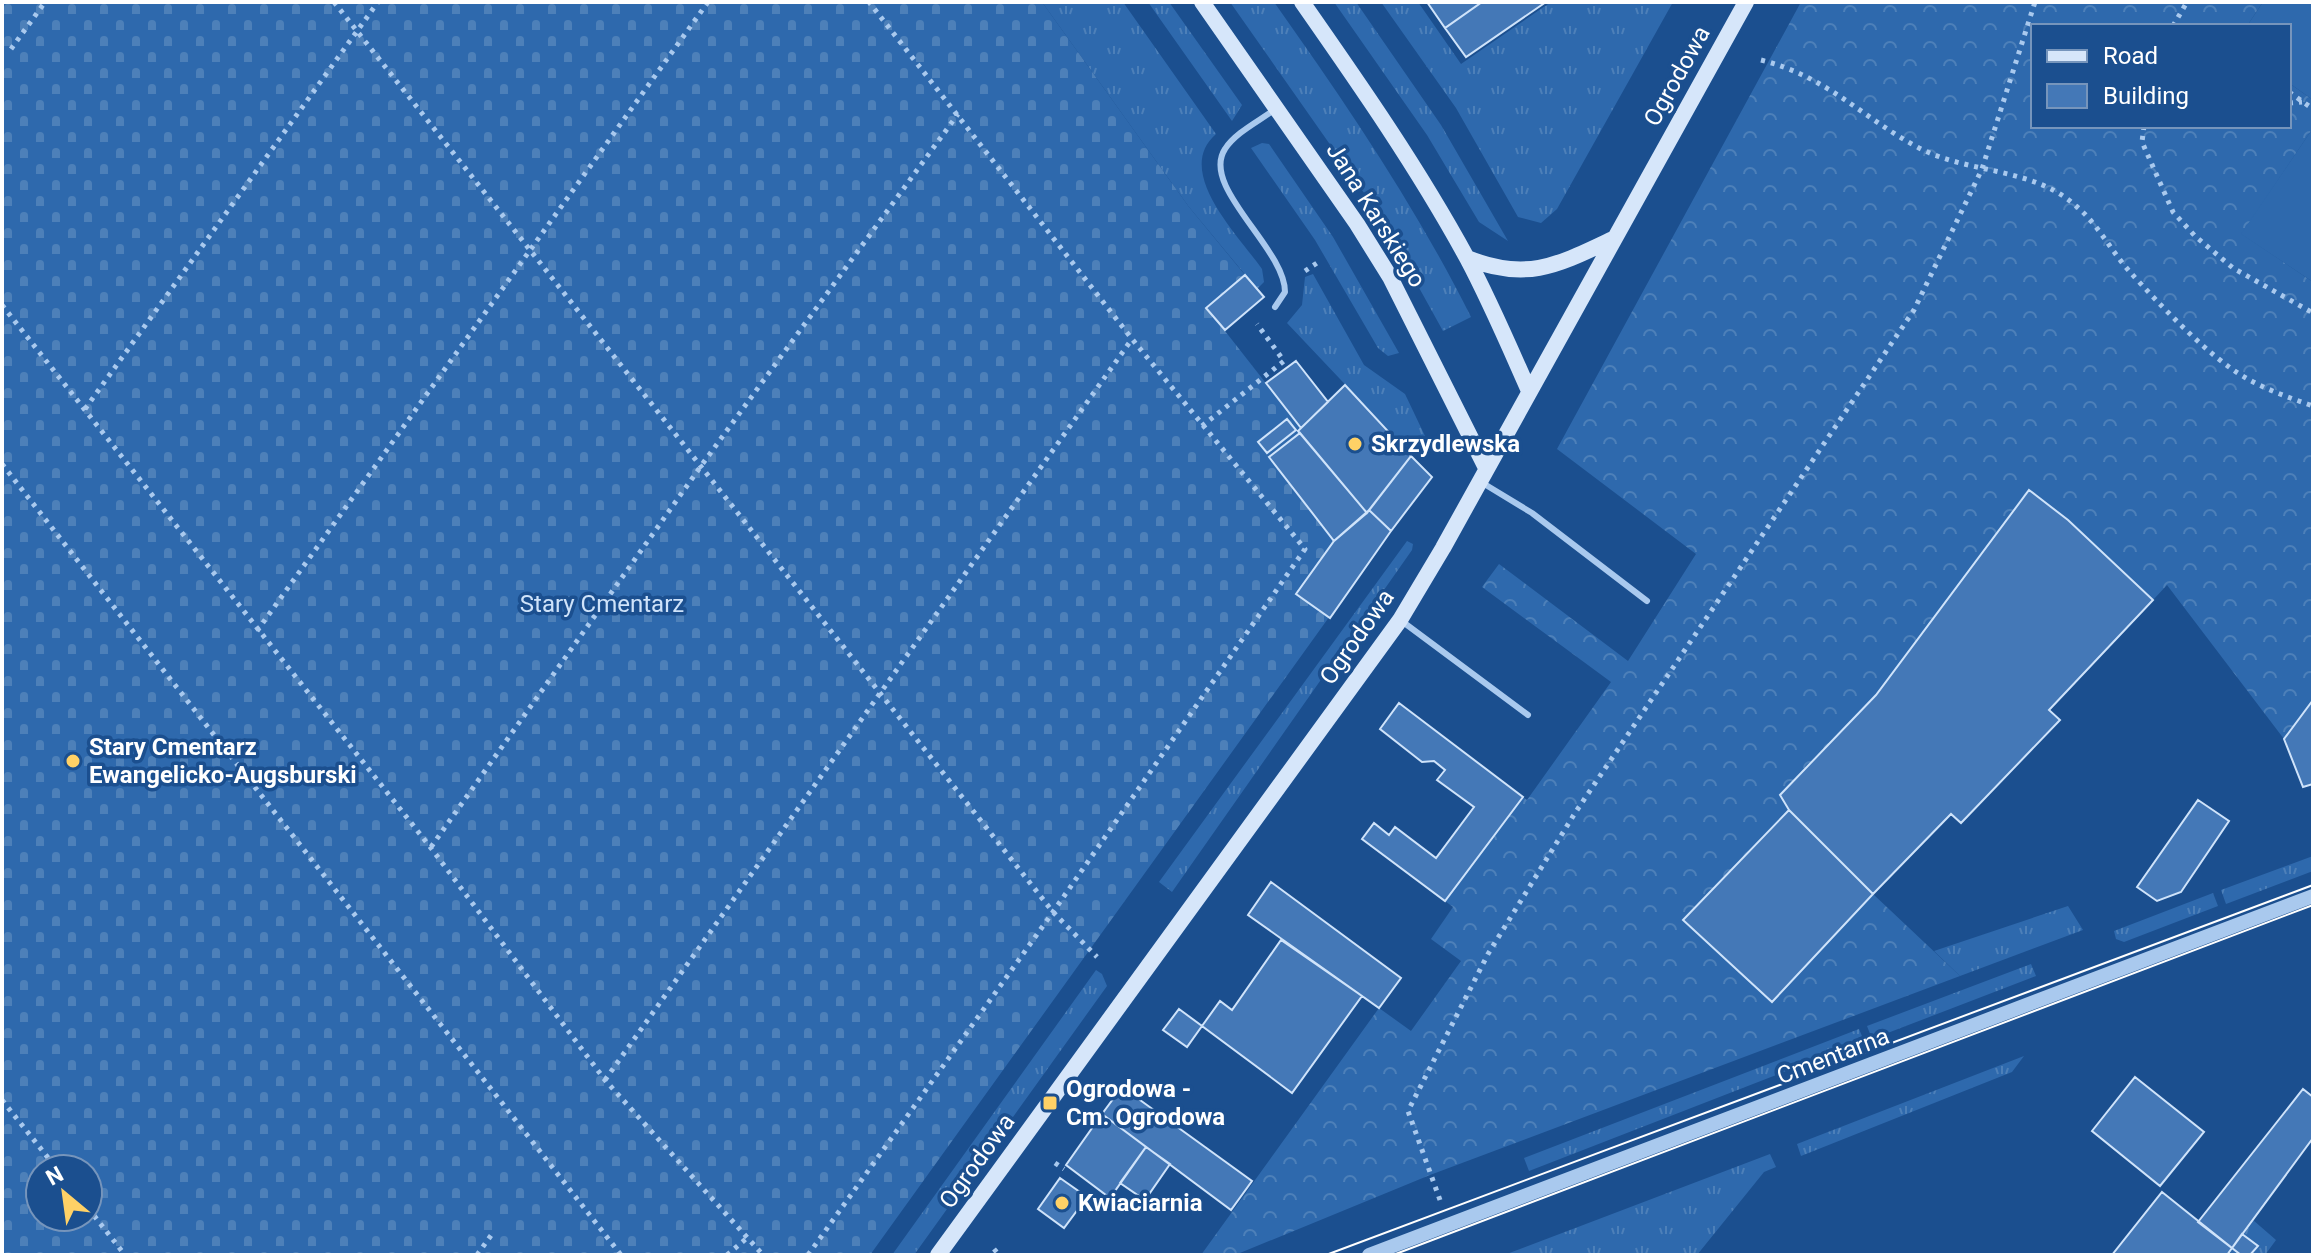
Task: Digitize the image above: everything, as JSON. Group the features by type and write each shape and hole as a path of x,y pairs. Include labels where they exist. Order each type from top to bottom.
{"main road":[{"name":"Jana Karskiego","path":"1202,2 1390,277 1483,474"},
{"path":"1302,2 1404,151 1467,258 1529,391"},
{"name":"Ogrodowa","path":"938,1255 1400,620 1746,2"},
{"path":"1467,258 1490,267 1531,271 1556,265 1613,239"}],"street":[{"name":"Cmentarna","path":"1369,1255 2313,896"}],"lane":[{"path":"1275,307 1285,292 1279,264 1231,197 1220,169 1225,148 1277,108"},
{"path":"1483,474 1647,601"},
{"path":"1400,620 1528,715"}],"path":[{"path":"11,49 45,2"},
{"path":"334,2 1053,912 1097,957"},
{"path":"85,409 378,2"},
{"path":"257,631 708,2"},
{"path":"808,1255 1053,912 1305,549 1132,339 869,2"},
{"path":"1448,1225 1408,1111 1488,954 1575,813 1914,310 1982,169 2035,2"},
{"path":"2174,24 2187,2"},
{"path":"1761,60 1794,69 1822,82 1919,148 2050,187 2077,206 2130,271 2216,357 2243,377 2313,406"},
{"path":"2291,93 2313,109"},
{"path":"2291,103 2303,102"},
{"path":"431,848 701,466 958,114"},
{"path":"2144,128 2142,142 2173,212 2187,228 2233,268 2313,313"},
{"path":"2,305 431,848 605,1080 763,1255"},
{"path":"605,1080 1132,339"},
{"path":"1202,426 1284,361"},
{"path":"2,464 621,1255"},
{"path":"2,1100 44,1153"},
{"path":"1055,1163 1064,1169"},
{"path":"104,1228 125,1255"},
{"path":"477,1255 492,1234"},
{"path":"727,1255 747,1238"},
{"path":"994,1249 999,1255"}],"green space":[{"name":"Stary Cmentarz","path":"2,2 1042,2 1189,207 1245,275 1207,308 1301,428 1300,433 1391,531 870,1255 2,1255"},
{"path":"1042,2 1123,2 1216,134 1205,149 1202,166 1205,184 1226,221 1262,269 1264,282 1257,289 1189,207"},
{"path":"1148,2 1169,2 1242,105 1232,121"},
{"path":"1230,2 1274,2 1378,156 1427,235 1471,317 1443,331 1376,210"},
{"path":"1334,2 1356,2 1441,125 1508,241 1479,222 1427,135"},
{"path":"1381,2 1418,2 1461,64 1551,2 1673,2 1557,209 1541,223 1518,217 1456,108"},
{"path":"1801,2 2263,2 2248,24 2031,24 2031,128 2291,128 2291,84 2313,100 2313,128 2242,234 2313,282 2313,700 2284,739 2167,585 2153,600 2068,520 2028,490 1876,695 1781,795 1789,810 1684,920 1772,1002 1873,894 1960,976 1430,1175 1235,1255 1201,1255 1379,1008 1411,1031 1461,961 1431,939 1453,907 1445,901 1523,797 1527,800 1611,682 1482,587 1499,564 1628,661 1696,554 1557,449"},
{"path":"2263,2 2313,2 2313,100 2291,84 2291,24 2248,24"},
{"path":"2313,128 2313,282 2241,234"},
{"path":"1262,143 1269,144 1333,237 1399,353 1388,356 1378,348 1315,240 1251,148"},
{"path":"1313,274 1364,365 1405,394 1425,436 1411,454 1287,323 1302,305 1305,277"},
{"path":"1407,541 1413,544 1412,550 1172,892 1159,882"},
{"path":"2313,856 2313,871 2226,904 2221,890"},
{"path":"2213,893 2218,906 2124,942 2116,939 2114,931"},
{"path":"2068,906 2083,930 1960,976 1934,951"},
{"path":"2031,964 2036,976 1872,1039 1867,1026"},
{"path":"1096,970 1102,974 1107,986 914,1255 892,1255"},
{"path":"1859,1029 1864,1041 1529,1171 1524,1158"},
{"path":"2024,1056 2012,1072 1801,1156 1797,1144"},
{"path":"1770,1154 1776,1167 1764,1172 1697,1255 1504,1255"},
{"path":"2253,1220 2276,1240 2265,1255 2227,1255"}],"building":[{"path":"1427,2 1482,2 1445,28"},
{"path":"1482,2 1546,2 1466,57 1445,28"},
{"path":"1245,275 1264,297 1225,330 1206,308"},
{"path":"1296,361 1328,402 1301,428 1266,383"},
{"name":"Skrzydlewska","path":"1345,385 1411,456 1367,513 1298,431"},
{"path":"1287,419 1296,430 1267,453 1258,442"},
{"path":"1300,433 1367,513 1334,541 1269,457"},
{"path":"1411,456 1432,477 1391,531 1369,510"},
{"path":"2029,490 2068,520 2153,600 2049,710 2060,720 1961,823 1951,814 1873,894 1789,810 1780,795 1876,695"},
{"path":"1369,510 1391,531 1330,618 1296,594 1334,541"},
{"path":"2313,700 2313,784 2303,787 2284,739"},
{"path":"1399,703 1523,797 1445,901 1362,839 1374,823 1389,835 1395,827 1436,858 1474,807 1437,780 1445,770 1434,761 1422,762 1380,729"},
{"path":"2198,800 2229,821 2181,892 2157,901 2137,887"},
{"path":"1789,810 1873,894 1772,1002 1683,920"},
{"path":"1271,882 1401,978 1379,1008 1248,915"},
{"path":"1281,940 1362,996 1292,1093 1202,1026 1220,1001 1232,1010"},
{"path":"1179,1009 1202,1026 1187,1047 1163,1030"},
{"path":"2135,1077 2204,1132 2160,1186 2092,1131"},
{"path":"1122,1087 1252,1181 1231,1210 1102,1114"},
{"path":"2303,1089 2313,1097 2313,1138 2232,1248 2198,1222"},
{"path":"1102,1114 1146,1147 1110,1198 1066,1165"},
{"path":"1146,1147 1170,1164 1145,1200 1120,1183"},
{"name":"Kwiaciarnia","path":"1060,1178 1087,1197 1064,1228 1038,1209"},
{"path":"2162,1192 2232,1248 2227,1255 2112,1255"},
{"path":"2242,1234 2258,1246 2250,1255 2241,1255 2232,1248"}],"tram line":[{"path":"1326,1255 2313,885"},
{"path":"1393,1255 2313,905"}],"place":[{"name":"Skrzydlewska","path":"1355,444"},
{"name":"Stary Cmentarz Ewangelicko-Augsburski","path":"73,761"},
{"name":"Ogrodowa - Cm. Ogrodowa","path":"1050,1103"},
{"name":"Kwiaciarnia","path":"1062,1203"}]}
